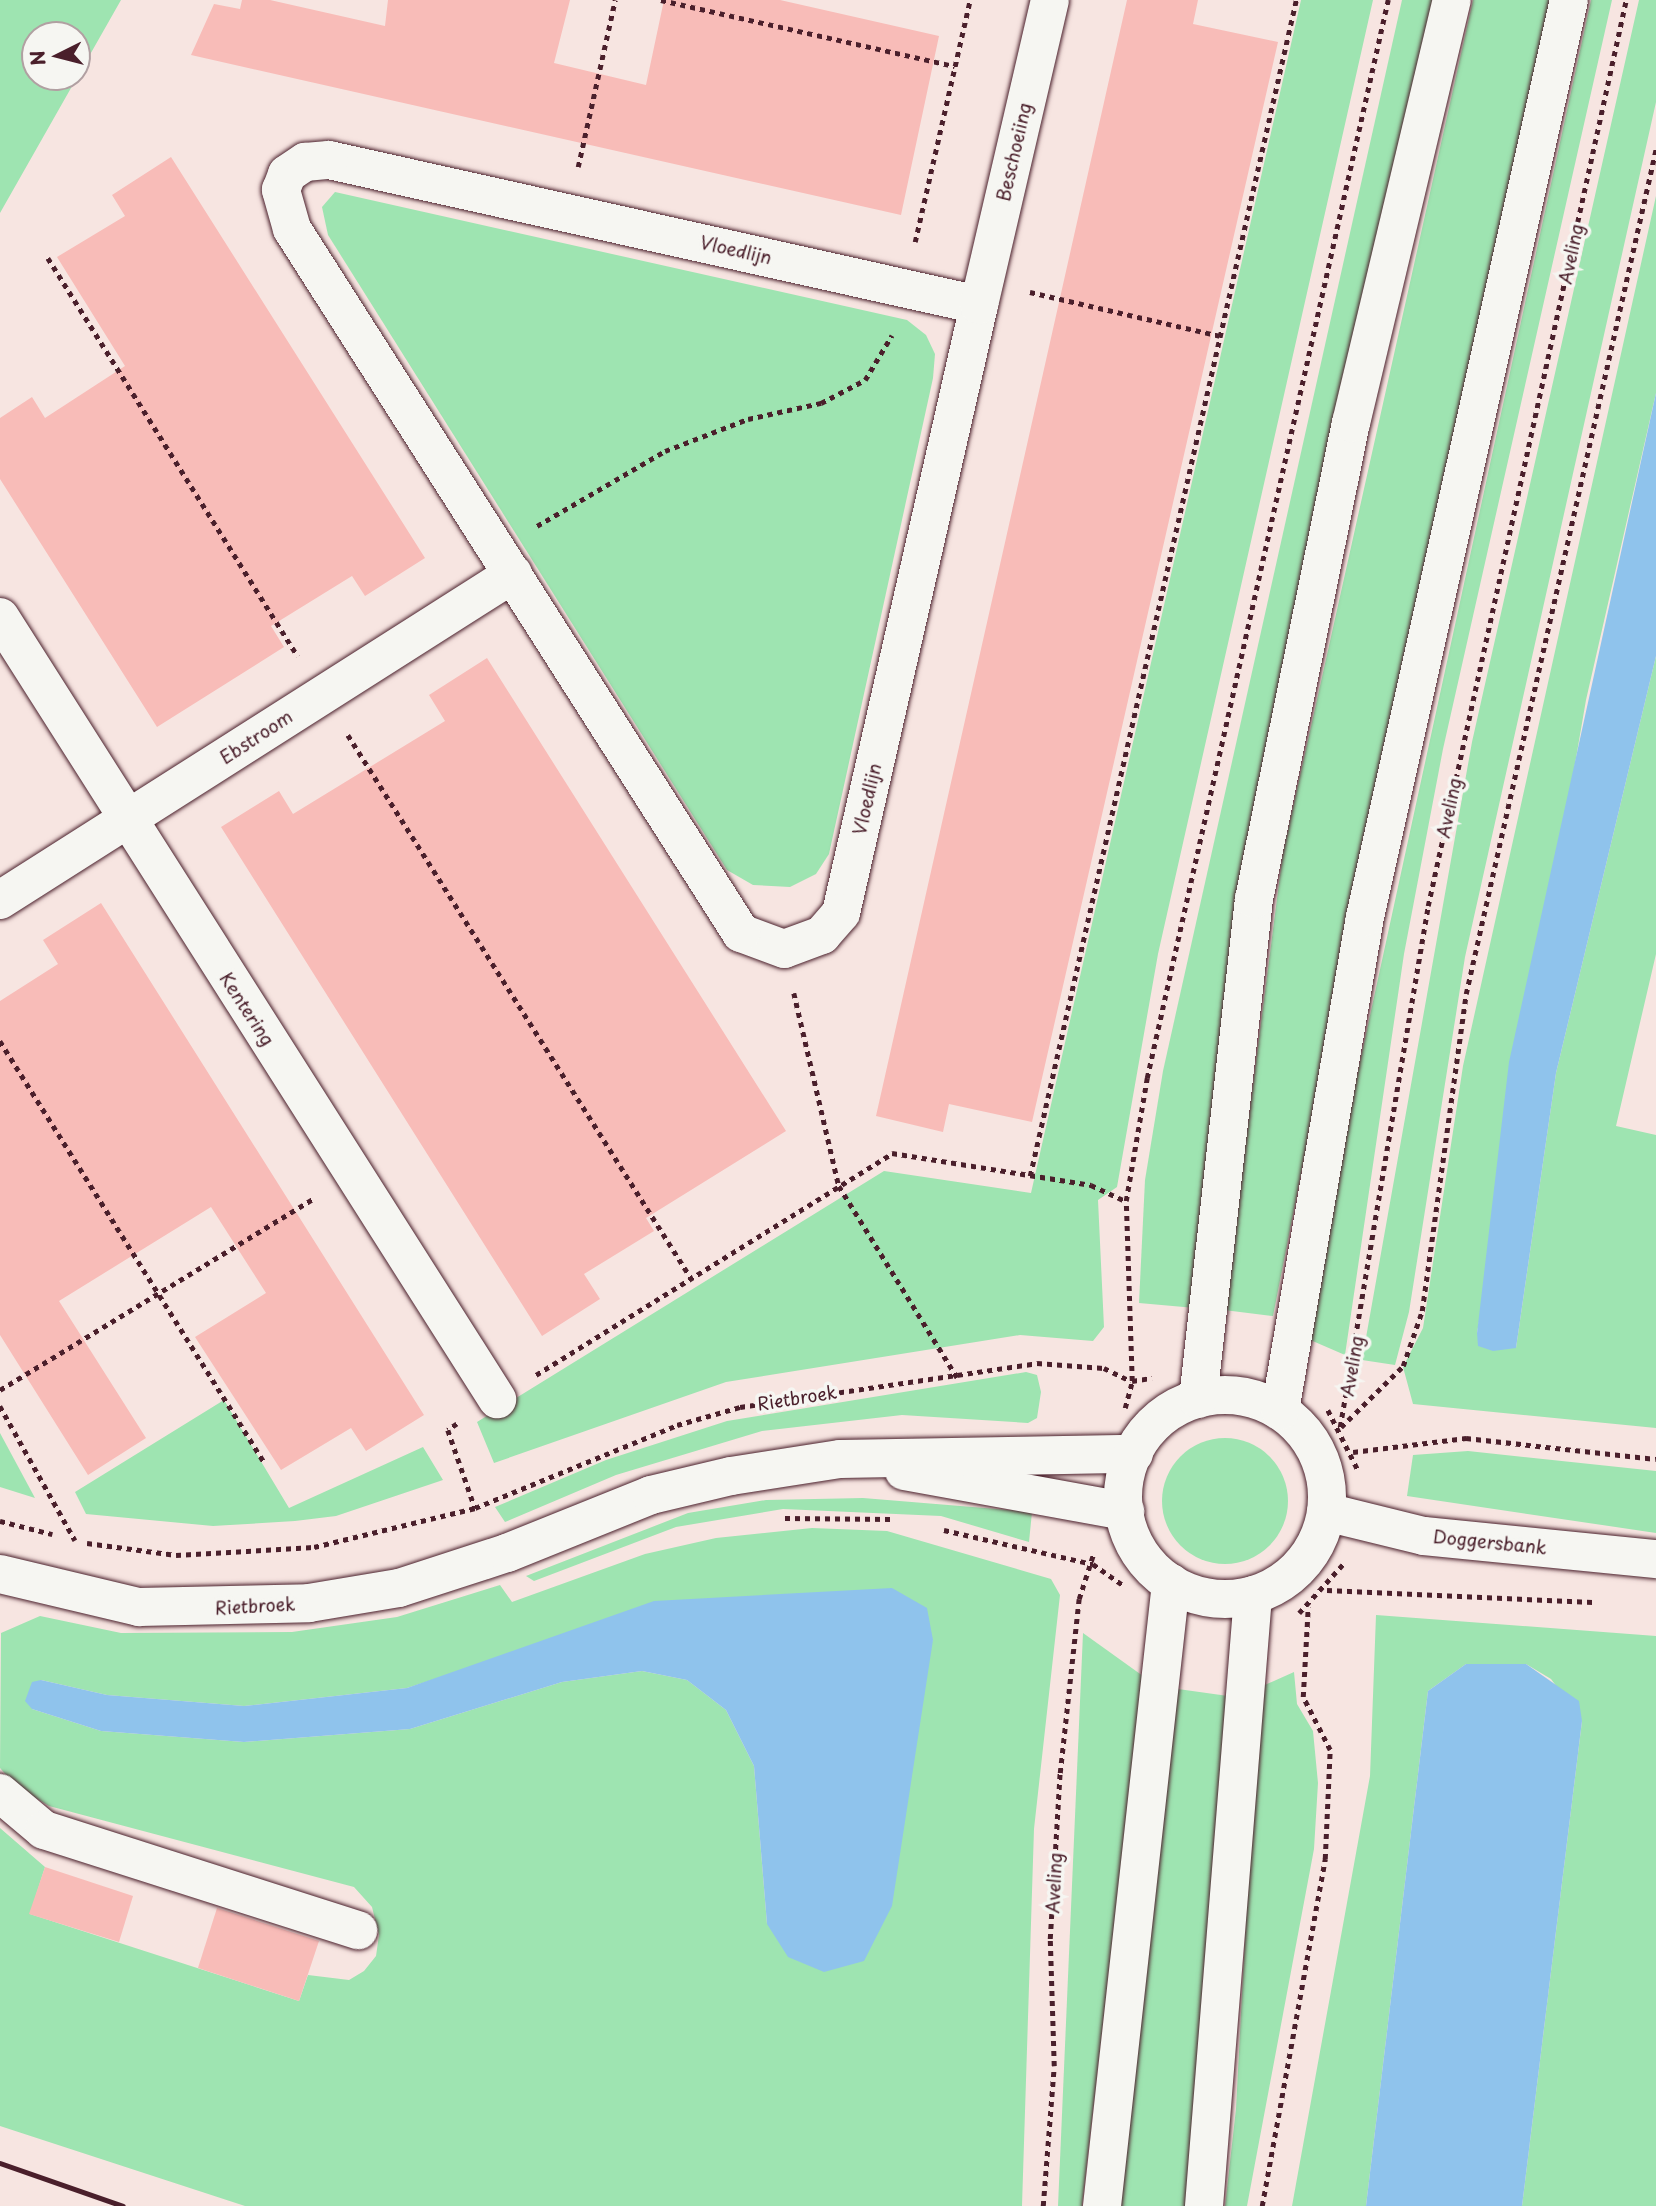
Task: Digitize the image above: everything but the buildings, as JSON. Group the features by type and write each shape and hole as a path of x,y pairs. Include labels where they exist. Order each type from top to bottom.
{"street":[{"name":"Beschoeiing","path":"982,293 1049,0"},
{"path":"1198,1399 1254,899 1351,423 1452,0"},
{"path":"1280,1411 1365,917 1569,0"},
{"name":"Vloedlijn","path":"329,160 904,288 982,293 841,912 822,935 784,949 741,933 292,229 281,190 296,168 329,160"},
{"name":"Ebstroom","path":"0,900 323,695 505,562"},
{"name":"Kentering","path":"0,617 126,820 497,1399"},
{"path":"1233,1395 1280,1411 1318,1456 1326,1512 1319,1537 1297,1569 1253,1595 1211,1598 1171,1583 1142,1555 1125,1511 1134,1454 1159,1420 1198,1399 1233,1395"},
{"name":"Rietbroek","path":"0,1574 139,1607 221,1609 399,1588 507,1553 651,1495 840,1459 1134,1454"},
{"name":"Rietbroek","path":"840,1459 1125,1511"},
{"name":"Doggersbank","path":"1326,1512 1424,1536 1656,1559"},
{"path":"1102,2206 1171,1583"},
{"path":"1204,2206 1253,1595"},
{"path":"0,1793 44,1830 358,1930"}],"path":[{"path":"568,213 615,0"},
{"path":"661,0 955,66"},
{"path":"505,562 665,451 747,419 821,403 865,380 889,345 970,0"},
{"path":"1030,1176 1296,0"},
{"path":"507,1553 495,1518 475,1508 448,1430 892,1153 1091,1185 1126,1201 1153,1051 1388,0"},
{"name":"Aveling","path":"1340,1427 1428,906 1626,0"},
{"name":"Aveling","path":"1340,1427 1403,1366 1422,1311 1466,994 1656,149"},
{"path":"48,258 691,1278"},
{"path":"982,293 1220,336"},
{"path":"784,949 839,1186 957,1377"},
{"path":"0,1041 262,1461"},
{"path":"0,1390 354,1174"},
{"name":"Rietbroek","path":"0,1521 75,1540 176,1555 241,1554 375,1538 475,1508 677,1425 740,1407 957,1377 1037,1363 1104,1368 1132,1381 1126,1201"},
{"path":"0,1406 75,1540"},
{"path":"1340,1427 1353,1452 1466,1438 1656,1459"},
{"path":"774,1518 898,1521"},
{"name":"Aveling","path":"936,1527 1093,1564 1079,1599 1060,1773 1050,1939 1054,2066 1043,2206"},
{"path":"1262,2206 1325,1859 1330,1750 1303,1697 1308,1607"}],"green space":[{"path":"0,0 121,0 91,53 91,21 21,21 21,91 69,91 0,213"},
{"path":"1301,0 1373,0 1158,954 1117,1187 1098,1200 1104,1327 1093,1341 1020,1335 726,1382 494,1463 477,1422 884,1171 1031,1193"},
{"path":"1402,0 1435,0 1195,1308 1139,1303 1145,1180 1163,1071"},
{"path":"1473,0 1554,0 1366,845 1273,1316 1224,1310 1283,852"},
{"path":"1591,0 1612,0 1443,749 1404,954 1345,1355 1308,1339 1344,1135"},
{"path":"1639,0 1656,0 1656,102 1465,957 1409,1312 1395,1365 1362,1360 1472,742"},
{"path":"335,192 907,320 926,335 935,354 933,378 829,854 816,874 790,887 753,885 727,870 328,235 322,207"},
{"path":"1656,196 1656,393 1586,700 1477,1333 1516,1348 1556,1073 1656,656 1656,954 1616,1126 1656,1135 1656,1428 1413,1404 1403,1367 1423,1328 1463,1066"},
{"path":"1026,1372 1037,1375 1041,1392 1037,1418 1028,1423 902,1415 762,1431 616,1475 505,1522 495,1507 606,1460 727,1421"},
{"path":"224,1400 289,1508 423,1447 443,1480 336,1516 295,1521 213,1526 86,1514 75,1492"},
{"path":"0,1433 35,1498 0,1487"},
{"path":"1225,1438 1249,1443 1270,1456 1283,1477 1288,1501 1283,1525 1270,1546 1249,1559 1225,1564 1201,1559 1180,1546 1167,1525 1162,1501 1167,1477 1180,1456 1201,1443"},
{"path":"1468,1451 1656,1471 1656,1533 1407,1496 1413,1455"},
{"path":"863,1498 1032,1512 1029,1542 941,1516 783,1509 676,1527 534,1581 526,1576 688,1513 766,1500"},
{"path":"812,1528 887,1531 1051,1579 1060,1595 1034,1829 1022,2206 245,2206 0,2126 0,1828 45,1867 30,1914 299,2001 308,1975 349,1980 364,1971 376,1956 379,1935 372,1907 354,1887 49,1806 16,1786 0,1768 1,1633 40,1616 121,1633 292,1632 397,1617 500,1585 512,1602 645,1554 716,1538","holes":["933,1640 767,1924 754,1766 726,1710 687,1680 642,1671 562,1682 410,1729 244,1742 101,1731 32,1709 41,1680 107,1695 244,1706 407,1688 531,1648"]},
{"path":"1376,1615 1656,1636 1656,2206 1522,2206 1582,1721 1551,1679 1526,1664 1466,1664 1428,1691 1366,2206 1292,2206 1370,1776"},
{"path":"1083,1633 1143,1676 1082,2206 1058,2206"},
{"path":"1294,1672 1297,1704 1313,1731 1318,1783 1314,1849 1247,2206 1225,2206 1236,2109 1258,1688"},
{"path":"1178,1689 1228,1696 1188,2206 1119,2206"}],"water":[{"path":"1656,393 1656,656 1556,1073 1516,1348 1493,1351 1478,1346 1477,1333 1509,1062"},
{"path":"892,1588 927,1608 933,1640 892,1906 864,1961 824,1972 788,1957 767,1924 754,1766 726,1710 687,1680 642,1671 562,1682 410,1729 244,1742 101,1731 32,1709 25,1701 32,1682 41,1680 107,1695 244,1706 407,1688 654,1601"},
{"path":"1466,1664 1526,1664 1579,1701 1582,1721 1522,2206 1366,2206 1428,1691"}],"railway":[{"path":"0,2163 123,2206"}]}
